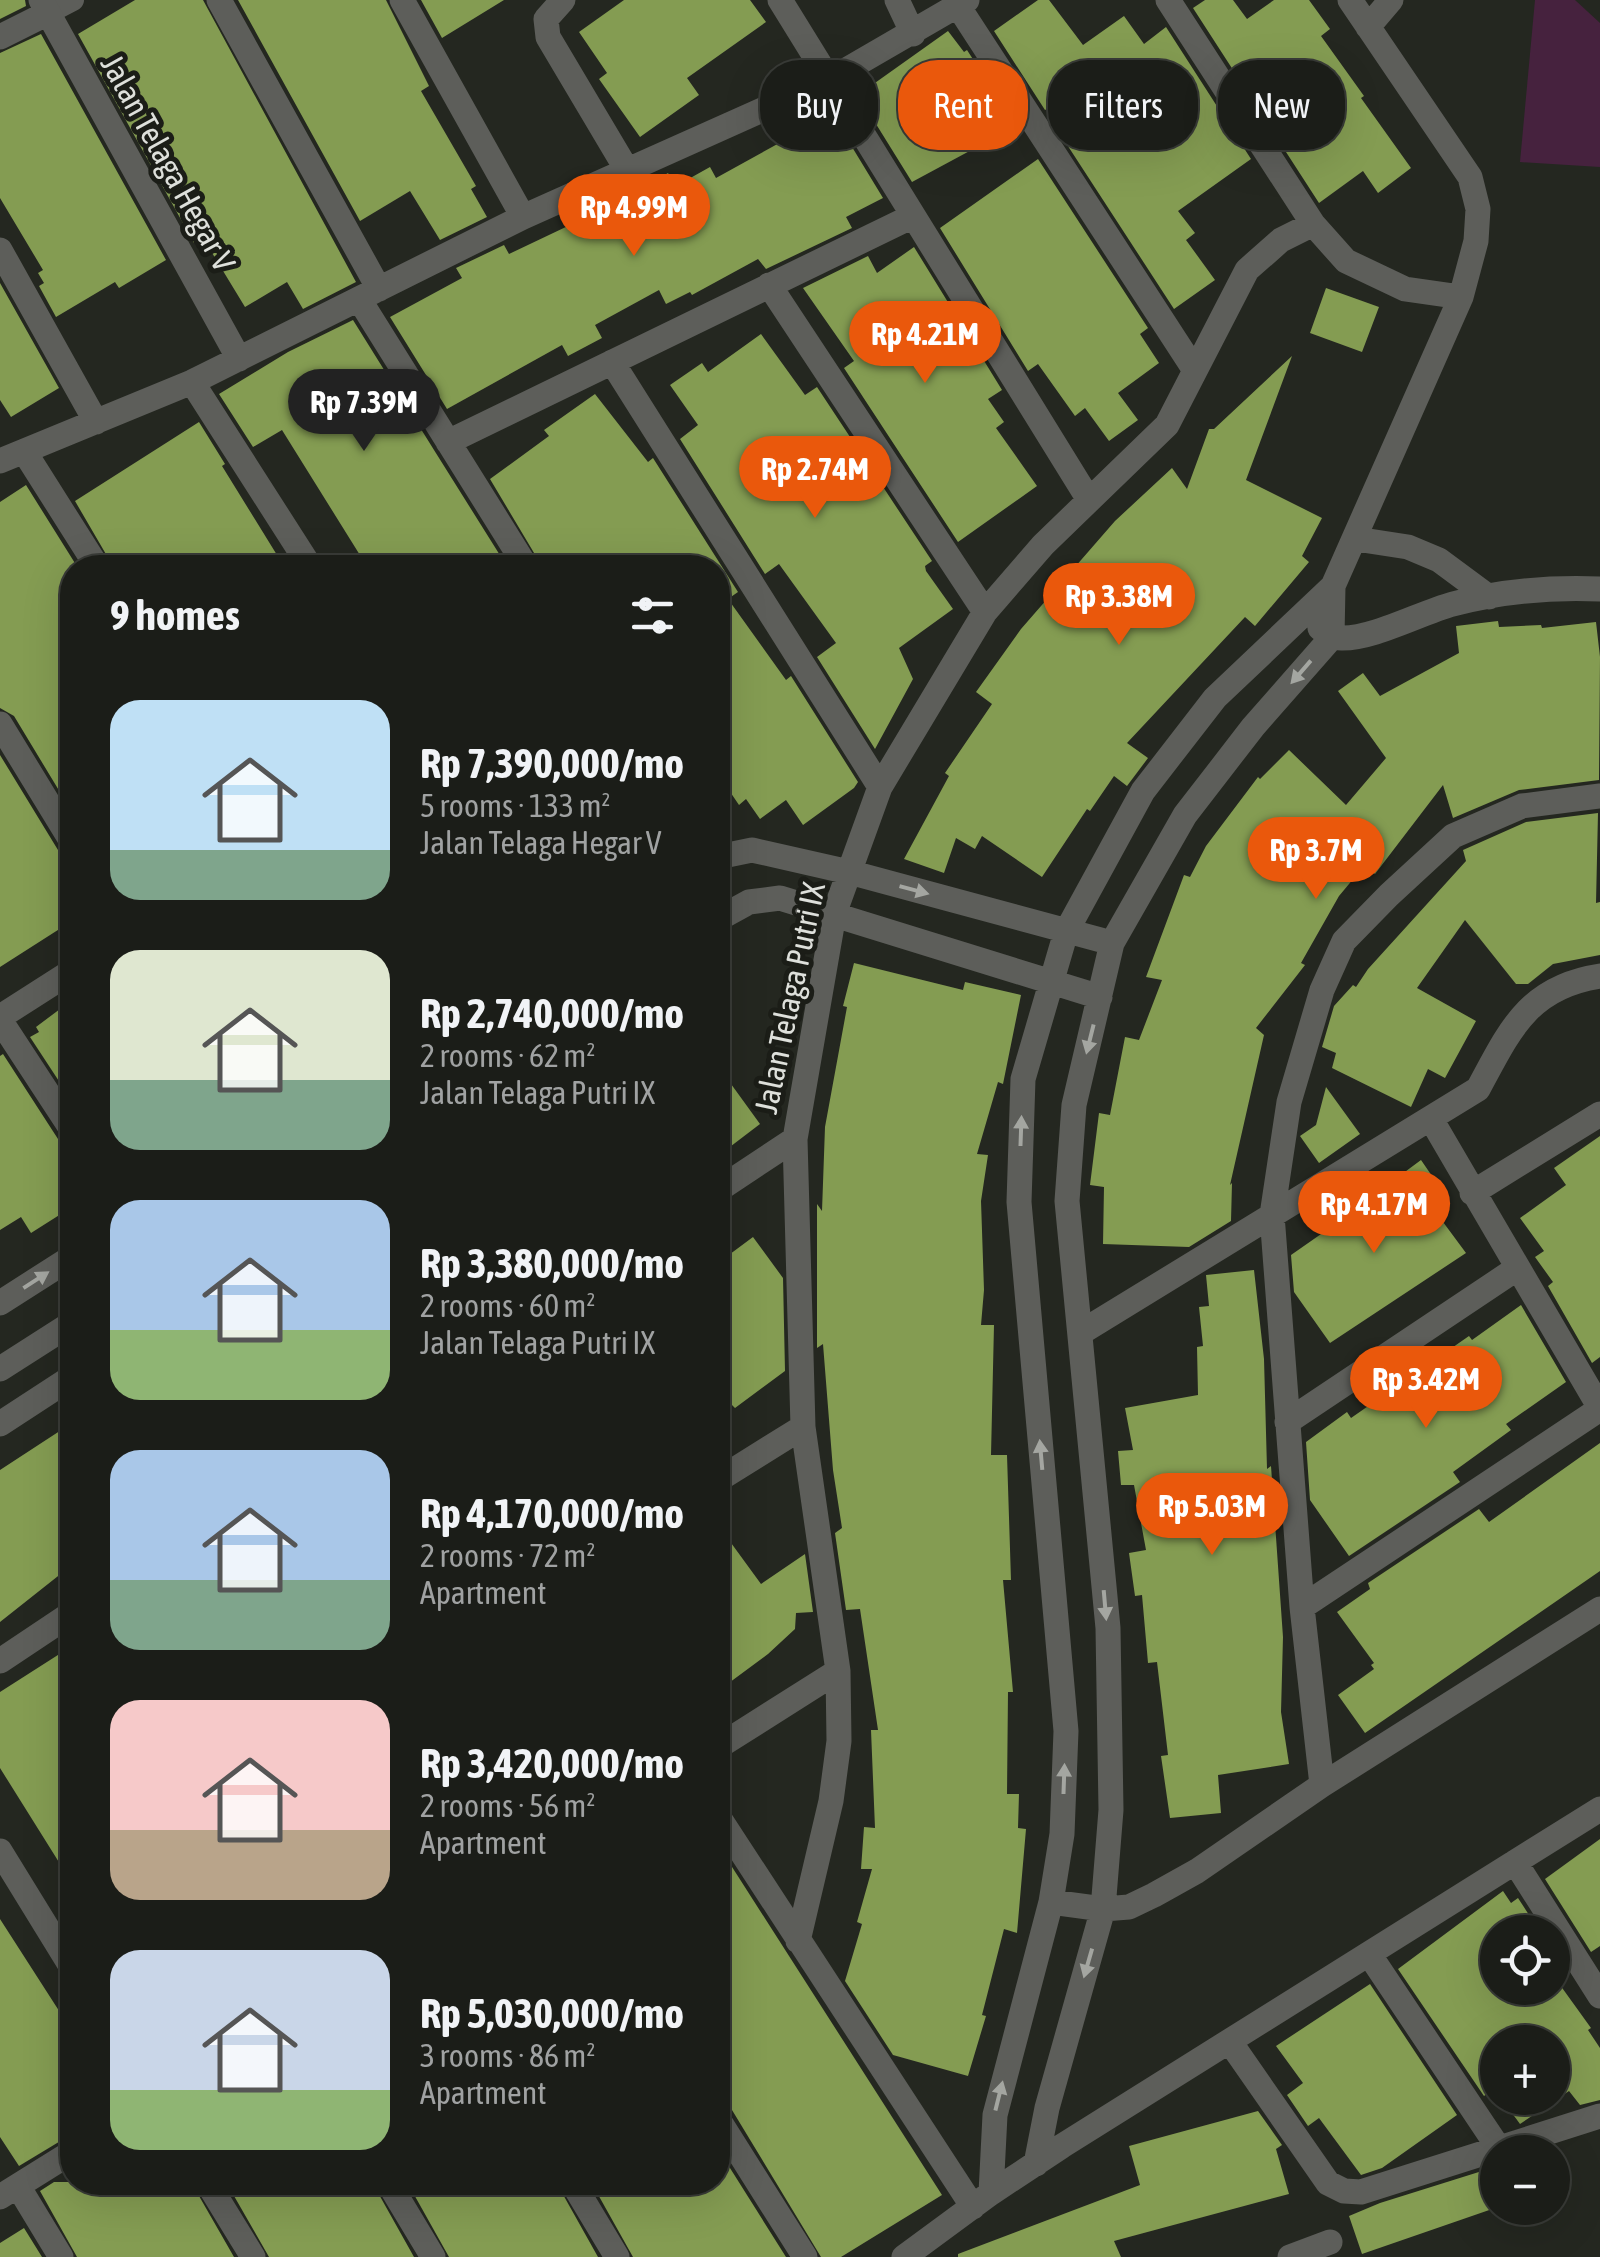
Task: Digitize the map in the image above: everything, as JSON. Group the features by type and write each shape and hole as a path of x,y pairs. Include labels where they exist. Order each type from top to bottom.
{"street":[{"path":"219,0 448,442 519,555"},
{"path":"402,0 523,218"},
{"path":"563,0 546,19 548,36 628,170"},
{"path":"780,0 817,60"},
{"path":"897,0 913,34"},
{"path":"1168,0 1312,224 1346,261 1406,289 1461,296"},
{"path":"982,2200 994,2115 1051,1902 1062,1834 1066,1731 1019,1202 1024,1079 1066,932 1143,791 1215,698 1333,586 1461,296 1476,242 1478,209 1470,177 1350,0"},
{"path":"1368,27 1391,0"},
{"path":"866,60 963,3 1194,369"},
{"path":"0,38 44,6"},
{"name":"Jalan Telaga Hegar V","path":"44,6 238,359"},
{"path":"0,461 192,382 523,218 760,111"},
{"path":"872,150 1089,500"},
{"path":"448,442 913,216"},
{"name":"Jalan Telaga Putri IX","path":"798,1940 831,1801 838,1742 838,1671 803,1427 794,1139 834,914 880,787 985,612 1043,545 1167,424 1247,270 1281,240 1312,224"},
{"path":"0,250 96,422"},
{"path":"769,286 985,612"},
{"path":"612,362 880,787"},
{"path":"192,382 303,555"},
{"path":"24,451 90,555"},
{"path":"1356,539 1408,546 1439,560 1489,597"},
{"path":"1036,2164 1103,1909 1111,1810 1110,1685 1068,1200 1074,1105 1112,943 1186,815 1253,727 1332,637 1333,586"},
{"path":"1304,616 1332,637 1343,638 1368,634 1456,603 1550,587 1600,588"},
{"path":"0,724 60,822"},
{"path":"1322,1785 1302,1607 1272,1215 1289,1102 1322,990 1344,941 1454,836 1522,806 1600,796"},
{"path":"730,855 752,850 849,872 1112,943"},
{"path":"730,912 749,902 780,898 1100,997"},
{"path":"1080,1333 1478,1089 1504,1038 1537,1002 1563,986 1600,976"},
{"path":"60,978 0,1018 60,1111"},
{"path":"1472,1193 1600,1114"},
{"path":"1302,1607 1600,1408 1430,1119"},
{"path":"730,1182 794,1139"},
{"path":"0,1303 60,1264"},
{"path":"1288,1422 1516,1269"},
{"path":"0,1369 60,1331"},
{"path":"0,1424 60,1385"},
{"path":"730,1473 803,1427"},
{"path":"1051,1902 1103,1909 1129,1907 1182,1879 1600,1609"},
{"path":"0,1661 60,1627"},
{"path":"730,1740 838,1671"},
{"path":"904,2257 1036,2164 1600,1809"},
{"path":"730,1835 798,1940 982,2200"},
{"path":"0,1852 60,1949"},
{"path":"1516,1862 1600,1996"},
{"path":"1369,1954 1490,2135"},
{"path":"1230,2042 1302,2149 1328,2182 1344,2191 1361,2192 1480,2156"},
{"path":"1544,2135 1600,2116"},
{"path":"730,2138 805,2257"},
{"path":"60,2160 9,2192 61,2257"},
{"path":"214,2195 253,2257"},
{"path":"396,2195 433,2257"},
{"path":"580,2195 617,2257"},
{"path":"1290,2257 1330,2242"}],"lane":[{"path":"44,6 73,0"}],"shaded area":[{"path":"1535,0 1575,0 1600,23 1600,167 1520,162"}],"building":[{"path":"0,0 25,0 26,6 0,19"},
{"path":"135,0 203,0 356,282 303,309 287,282 245,307 203,238 194,243 78,34"},
{"path":"238,0 386,0 429,86 421,91 476,186 471,189 487,217 440,240 410,191 360,221"},
{"path":"421,0 504,0 442,38"},
{"path":"624,0 750,0 766,22 687,78 699,95 640,137 599,79 607,73 579,32"},
{"path":"1038,0 1049,0 1083,45 1124,16 1144,44 1166,27 1187,60 1048,60 1045,110 1028,84 1028,60 1013,60 994,31"},
{"path":"1205,0 1233,0 1247,19 1274,0 1309,0 1330,29 1321,36 1338,60 1227,60 1193,8"},
{"path":"948,31 973,60 907,60"},
{"path":"41,34 166,260 119,288 115,282 56,317 39,286 44,283 38,273 43,270 0,198 0,53"},
{"path":"898,67 898,150 971,150 912,182 878,127 878,81"},
{"path":"1345,69 1411,168 1378,193 1363,171 1319,203 1285,150 1345,150"},
{"path":"1198,77 1218,108 1218,150 1245,150 1251,159 1178,211 1195,233 1186,240 1215,280 1174,309 1071,150 1198,150"},
{"path":"767,150 854,150 883,198 846,217 852,228 766,269 758,259 692,295 690,292 666,304 659,290 595,325 602,338 568,356 562,345 447,409 390,317 462,278 456,268 504,245 509,254 600,206 602,210 668,173 676,186 710,167 716,178"},
{"path":"1038,159 1148,328 1140,334 1159,363 1118,393 1138,420 1109,441 1085,408 1075,416 1038,364 1028,371 940,228"},
{"path":"914,247 1002,390 988,399 1004,422 996,428 1037,486 958,542 844,368 854,361 803,288 868,256 877,273"},
{"path":"0,283 59,388 11,417 0,400"},
{"path":"1326,288 1379,307 1362,352 1310,333"},
{"path":"353,320 500,555 360,555 282,430 253,447 219,394 288,352"},
{"path":"761,334 805,395 817,387 932,561 925,566 926,571 953,609 899,648 913,679 875,749 817,657 836,643 779,564 765,574 680,439 698,425 670,385 702,363 708,372"},
{"path":"1292,356 1246,480 1322,518 1302,556 1309,562 1255,626 1245,617 1127,743 1148,758 1127,786 1114,776 1042,877 982,836 975,849 956,838 944,873 904,859 949,776 945,773 992,704 976,692 1021,629 1115,521 1172,468 1187,489 1209,429 1214,429"},
{"path":"595,394 648,462 653,458 715,555 535,555 490,479 549,436 544,430"},
{"path":"199,422 277,555 106,555 75,501"},
{"path":"26,485 70,555 60,555 60,792 14,716 0,708 0,502"},
{"path":"730,579 738,592 730,598"},
{"path":"730,602 786,680 791,676 858,782 803,825 786,800 760,819 746,799 739,805 730,792"},
{"path":"1498,621 1499,627 1542,628 1596,622 1600,657 1599,780 1519,790 1453,818 1443,785 1375,874 1364,866 1339,896 1301,963 1305,965 1256,1028 1264,1035 1230,1185 1231,1221 1189,1247 1103,1244 1104,1187 1090,1185 1099,1113 1110,1115 1125,1037 1139,1040 1162,980 1146,977 1184,875 1190,877 1206,846 1258,777 1289,750 1346,805 1386,758 1338,691 1363,673 1380,696 1459,653 1456,626"},
{"path":"0,755 60,851 60,929 0,967"},
{"path":"1598,813 1596,903 1600,902 1600,955 1553,964 1528,984 1516,984 1465,920 1417,988 1476,1021 1445,1078 1428,1069 1411,1107 1332,1068 1336,1053 1322,1047 1334,1006 1353,985 1356,987 1466,861 1463,850 1526,822"},
{"path":"854,963 963,990 965,982 1021,995 1003,1084 998,1082 977,1154 988,1155 981,1201 981,1325 994,1325 991,1455 1007,1455 1011,1580 1003,1580 1013,1692 1008,1692 1007,1794 1019,1794 1018,1828 1026,1829 1017,1933 1004,1929 982,2015 986,2016 968,2076 893,2055 845,1981 862,1924 857,1922 872,1869 861,1869 864,1827 875,1828 871,1730 878,1730 860,1609 846,1610 835,1533 842,1528 823,1344 817,1348 817,1204 822,1211 825,1127 847,1007 843,1006"},
{"path":"60,1009 60,1083 30,1037 39,1032 36,1027"},
{"path":"3,1054 60,1140 60,1215 31,1233 21,1217 0,1230"},
{"path":"730,1083 760,1124 730,1147"},
{"path":"1326,1087 1360,1134 1319,1163 1300,1136 1316,1125"},
{"path":"1600,1136 1600,1357 1592,1363 1548,1286 1553,1282 1535,1257 1544,1251 1520,1218 1566,1185 1554,1168"},
{"path":"1421,1160 1441,1189 1426,1199 1466,1253 1330,1343 1294,1292 1291,1255 1394,1189 1390,1183"},
{"path":"753,1237 783,1278 785,1371 735,1408 730,1407 730,1254"},
{"path":"1254,1270 1283,1637 1281,1712 1289,1764 1218,1775 1221,1813 1170,1818 1161,1756 1168,1755 1157,1662 1148,1663 1142,1595 1135,1596 1129,1553 1146,1550 1134,1485 1121,1485 1118,1451 1133,1450 1125,1408 1198,1395 1197,1347 1203,1346 1199,1307 1209,1306 1206,1275"},
{"path":"1521,1305 1566,1382 1506,1424 1511,1430 1453,1472 1460,1482 1349,1556 1310,1500 1306,1442 1347,1412 1351,1418"},
{"path":"60,1431 60,1574 0,1622 0,1470"},
{"path":"1600,1443 1600,1571 1365,1733 1338,1695 1374,1669 1374,1663 1337,1612 1370,1589 1368,1583 1479,1509 1489,1522"},
{"path":"730,1541 761,1584 805,1554 813,1612 796,1613 795,1629 730,1682"},
{"path":"60,1654 60,1864 0,1768 0,1692"},
{"path":"1600,1839 1600,1946 1591,1952 1545,1879"},
{"path":"730,1864 942,2195 841,2257 821,2257 732,2110"},
{"path":"1503,1891 1511,1903 1518,1898 1529,1915 1480,1915 1480,2005 1570,2005 1570,1999 1600,2048 1600,2100 1580,2105 1570,2092 1570,2025 1480,2025 1480,2090 1398,1969"},
{"path":"0,1919 60,2012 60,2141 19,2166 0,2137"},
{"path":"1370,1984 1457,2115 1382,2168 1361,2175 1319,2118 1308,2126 1287,2095 1303,2083 1276,2046"},
{"path":"1258,2111 1282,2145 1276,2149 1289,2194 1114,2241 1121,2257 958,2257 1140,2185 1129,2146"},
{"path":"1513,2115 1533,2115 1520,2124"},
{"path":"730,2168 786,2257 633,2257 598,2195 730,2195"},
{"path":"1480,2172 1480,2213 1362,2254 1349,2216"},
{"path":"60,2182 60,2195 198,2195 234,2257 77,2257 40,2191"},
{"path":"233,2195 379,2195 414,2257 269,2257"},
{"path":"414,2195 563,2195 598,2257 449,2257"},
{"path":"24,2228 42,2257 0,2257 0,2243"}]}
